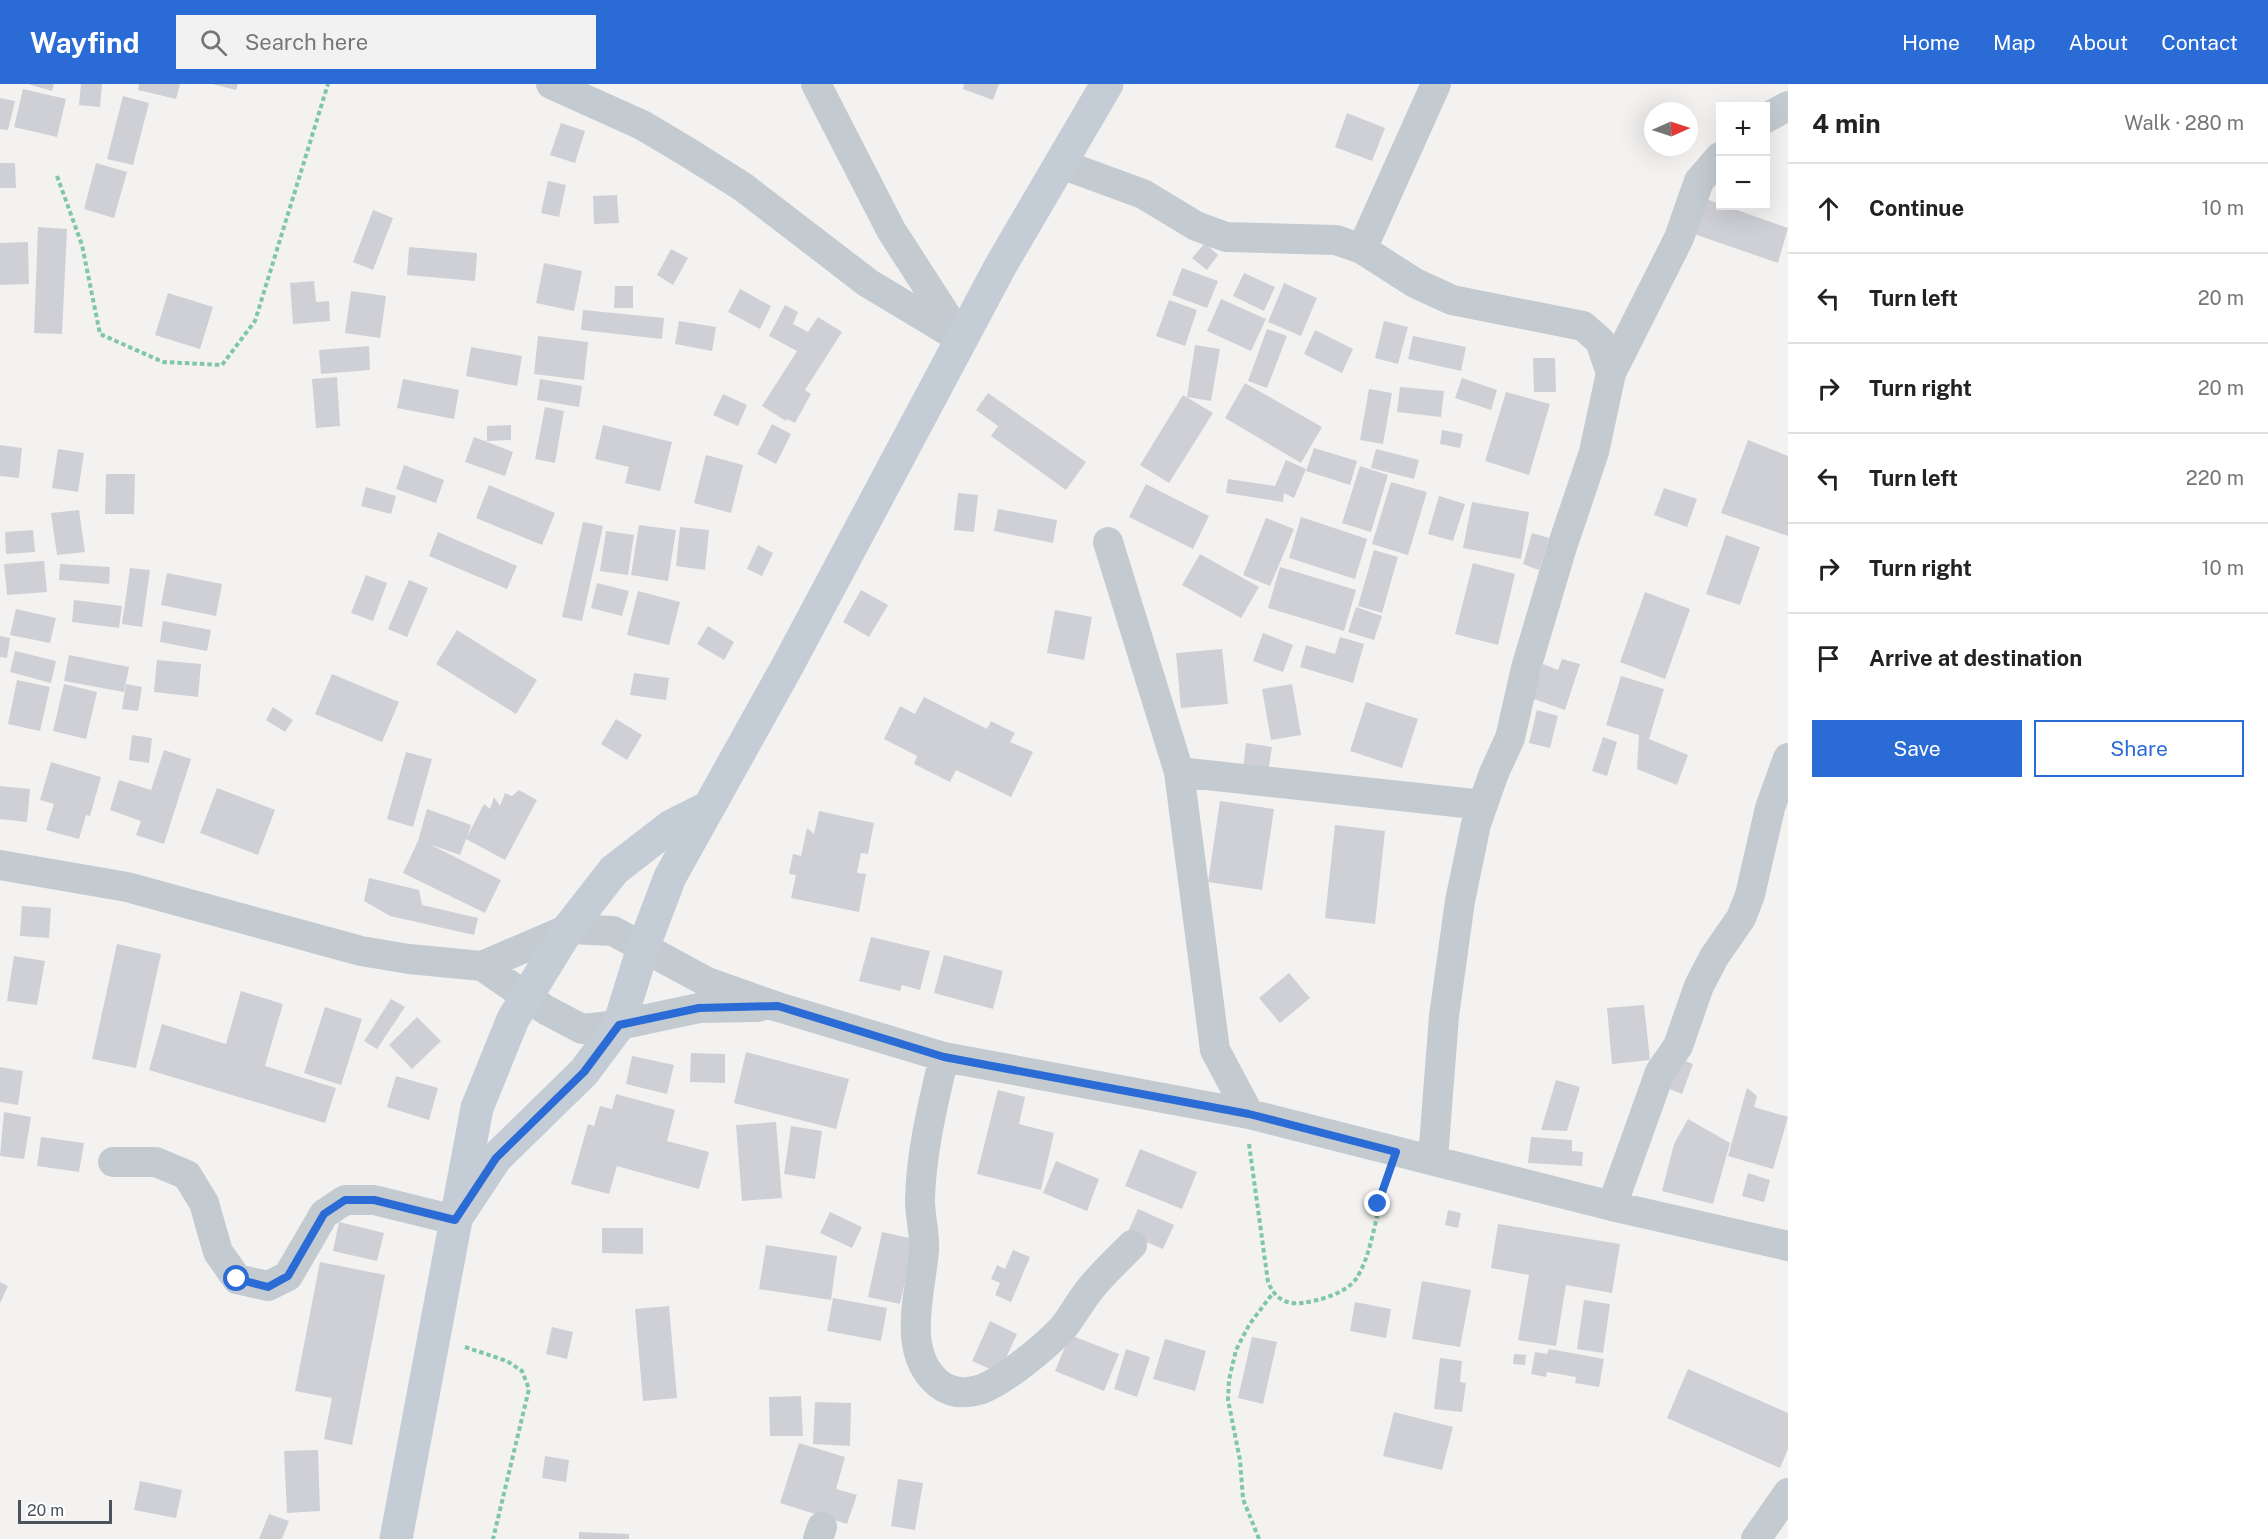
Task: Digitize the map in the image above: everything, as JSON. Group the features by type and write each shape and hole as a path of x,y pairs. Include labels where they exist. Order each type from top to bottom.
{"main road":[{"path":"455,1220 496,1158 584,1072 619,1025 643,948 670,877 961,339 1107,84"},
{"path":"396,1539 477,1108 513,1019 568,929 614,870 671,826 709,807"}],"street":[{"path":"551,84 642,125 689,153 743,187 868,283 961,339"},
{"path":"816,84 891,230 961,339"},
{"path":"1362,249 1436,84"},
{"path":"1770,116 1788,106"},
{"path":"1433,1159 1444,1016 1460,902 1483,805 1510,738 1526,668 1558,560 1594,452 1611,373 1679,238 1699,181 1716,162"},
{"path":"1061,164 1143,194 1196,226 1226,237 1336,240 1362,249 1415,283 1452,300 1583,326 1600,341 1611,373"},
{"path":"1108,542 1179,772 1215,1050 1249,1114"},
{"path":"1612,1206 1660,1072 1678,1046 1699,986 1714,957 1741,918 1779,811 1788,758"},
{"path":"1179,772 1483,805"},
{"path":"0,866 127,887 361,951 482,966 527,997 582,1029 619,1025 699,1008 778,1006"},
{"path":"482,966 568,929 613,931 707,982 944,1057 1249,1114 1612,1206 1788,1245"},
{"path":"944,1057 927,1126 920,1201 924,1252 916,1317 917,1346 923,1365 936,1381 948,1390 963,1393 983,1389 1015,1368 1061,1329 1092,1287 1132,1245"},
{"path":"113,1162 156,1162 186,1175 204,1203 218,1252 237,1279 268,1287 288,1276 324,1214 345,1200 374,1200 455,1220"},
{"path":"1756,1539 1788,1493"}],"path":[{"path":"57,176 82,245 100,334 163,362 222,365 255,321 328,84"},
{"path":"1249,1114 1249,1141 1269,1282 1273,1293 1281,1300 1299,1303 1337,1293 1355,1280 1371,1242 1378,1204 1396,1152"},
{"path":"1259,1539 1243,1499 1240,1460 1228,1400 1229,1380 1236,1350 1249,1325 1273,1293"},
{"path":"434,1336 507,1362 522,1371 529,1389 493,1539"}],"building":[{"path":"28,84 54,84 52,91"},
{"path":"81,84 102,84 100,107 79,105"},
{"path":"139,84 180,84 176,99 138,90"},
{"path":"212,84 238,84 236,90"},
{"path":"964,84 999,84 993,100 963,89"},
{"path":"23,89 66,99 57,137 14,127"},
{"path":"123,96 149,103 133,165 107,159"},
{"path":"0,98 15,101 8,130 0,129"},
{"path":"1347,113 1385,128 1372,161 1335,147"},
{"path":"561,123 585,131 575,163 550,155"},
{"path":"0,163 15,163 16,188 0,188"},
{"path":"96,163 127,172 114,218 84,209"},
{"path":"548,181 566,185 559,217 541,213"},
{"path":"617,195 619,223 594,224 593,196"},
{"path":"1706,199 1716,203 1716,210 1737,210 1788,228 1778,263 1694,234"},
{"path":"373,210 393,218 373,270 353,262"},
{"path":"38,227 67,229 62,334 34,333"},
{"path":"28,242 29,284 0,285 0,243"},
{"path":"1205,243 1218,255 1207,270 1192,258"},
{"path":"409,247 477,253 475,281 407,275"},
{"path":"671,249 688,258 673,285 657,275"},
{"path":"544,263 582,271 574,311 536,303"},
{"path":"1182,268 1218,281 1207,308 1172,295"},
{"path":"1244,273 1275,287 1264,311 1233,296"},
{"path":"314,281 316,302 329,301 330,321 293,324 290,283"},
{"path":"1284,283 1317,298 1301,336 1268,322"},
{"path":"615,286 633,286 633,308 614,308"},
{"path":"740,289 771,306 760,329 728,312"},
{"path":"351,291 386,296 380,338 345,333"},
{"path":"168,293 213,307 200,349 155,335"},
{"path":"1221,299 1266,319 1251,351 1207,331"},
{"path":"1169,300 1197,310 1185,346 1156,336"},
{"path":"785,305 798,312 793,324 808,332 818,317 842,332 805,390 811,394 795,423 787,419 786,421 762,406 797,351 769,336"},
{"path":"583,310 664,318 662,339 581,330"},
{"path":"679,321 716,327 712,351 675,344"},
{"path":"1384,321 1408,327 1398,364 1375,358"},
{"path":"1267,329 1287,336 1267,388 1248,381"},
{"path":"1315,330 1353,349 1342,373 1304,354"},
{"path":"538,336 588,342 584,380 534,374"},
{"path":"1413,336 1466,347 1461,371 1408,359"},
{"path":"1195,345 1220,349 1211,401 1187,397"},
{"path":"369,346 370,370 321,374 319,350"},
{"path":"471,347 522,356 517,386 466,376"},
{"path":"1533,358 1555,358 1556,392 1534,392"},
{"path":"337,377 340,426 316,428 312,379"},
{"path":"1462,378 1497,390 1491,410 1455,398"},
{"path":"403,379 459,390 454,419 397,408"},
{"path":"540,379 582,386 579,407 537,400"},
{"path":"1245,383 1322,427 1301,463 1225,418"},
{"path":"1400,387 1444,391 1441,417 1397,412"},
{"path":"1369,389 1392,393 1383,444 1360,440"},
{"path":"1506,392 1550,404 1529,475 1485,461"},
{"path":"988,393 1086,462 1066,490 991,436 998,426 976,410"},
{"path":"723,394 747,405 738,426 713,415"},
{"path":"1183,395 1213,413 1169,483 1140,465"},
{"path":"545,407 564,411 555,463 535,459"},
{"path":"772,424 791,434 776,464 757,454"},
{"path":"511,425 511,440 487,441 487,426"},
{"path":"603,425 672,442 660,491 625,483 629,467 595,459"},
{"path":"1442,430 1463,434 1460,448 1440,444"},
{"path":"474,437 513,452 505,476 465,462"},
{"path":"1748,440 1788,456 1788,536 1721,513"},
{"path":"0,445 22,448 19,478 0,476"},
{"path":"1314,448 1357,461 1350,485 1306,471"},
{"path":"58,449 84,453 78,492 52,488"},
{"path":"1376,449 1419,460 1414,479 1371,468"},
{"path":"706,455 743,465 731,513 694,503"},
{"path":"1286,460 1306,469 1294,498 1284,493 1283,502 1226,493 1228,479 1275,486"},
{"path":"404,465 444,480 436,503 396,489"},
{"path":"1360,466 1388,475 1371,532 1342,523"},
{"path":"106,474 135,474 134,514 105,514"},
{"path":"1391,482 1427,492 1408,555 1372,544"},
{"path":"1146,484 1209,516 1193,549 1129,517"},
{"path":"489,485 555,513 542,545 476,518"},
{"path":"366,487 396,496 391,514 361,506"},
{"path":"1664,488 1697,499 1687,527 1654,515"},
{"path":"958,493 978,495 974,532 954,530"},
{"path":"1439,496 1465,504 1453,541 1428,534"},
{"path":"1472,502 1529,512 1521,559 1463,548"},
{"path":"998,509 1057,520 1053,543 994,531"},
{"path":"79,510 85,552 57,555 51,513"},
{"path":"1301,517 1367,539 1355,579 1289,558"},
{"path":"1266,518 1294,529 1270,586 1243,575"},
{"path":"583,522 603,526 582,621 562,617"},
{"path":"639,525 676,530 668,581 631,575"},
{"path":"680,527 709,530 705,570 676,566"},
{"path":"33,530 35,552 6,554 5,532"},
{"path":"606,531 634,535 628,575 600,571"},
{"path":"438,532 517,566 507,589 429,556"},
{"path":"1532,533 1549,538 1539,570 1523,564"},
{"path":"1726,535 1760,547 1740,605 1706,594"},
{"path":"758,545 773,553 762,576 747,569"},
{"path":"1374,550 1398,557 1382,613 1358,606"},
{"path":"1200,554 1259,587 1241,618 1182,585"},
{"path":"44,561 47,592 7,595 4,564"},
{"path":"1473,563 1515,574 1498,645 1455,634"},
{"path":"60,564 110,567 109,584 59,580"},
{"path":"1280,567 1356,590 1344,631 1268,608"},
{"path":"130,568 150,570 142,627 122,624"},
{"path":"167,573 222,584 216,616 161,605"},
{"path":"366,575 387,583 373,621 351,613"},
{"path":"409,580 428,588 407,637 388,629"},
{"path":"597,583 629,591 622,616 591,608"},
{"path":"861,590 888,605 869,637 843,622"},
{"path":"638,591 680,602 669,645 627,635"},
{"path":"1645,592 1690,609 1665,679 1620,662"},
{"path":"74,600 122,606 119,628 72,622"},
{"path":"1356,607 1382,616 1374,640 1348,632"},
{"path":"16,609 56,618 50,643 10,635"},
{"path":"1055,610 1092,617 1084,660 1047,653"},
{"path":"163,621 211,630 207,651 160,642"},
{"path":"708,626 734,642 724,660 697,644"},
{"path":"457,630 537,680 516,714 436,664"},
{"path":"1263,633 1293,645 1283,672 1253,661"},
{"path":"0,636 10,638 7,658 0,657"},
{"path":"1340,637 1364,644 1353,683 1300,667 1306,645 1335,654"},
{"path":"1222,649 1228,704 1181,708 1176,653"},
{"path":"15,651 56,661 51,683 10,672"},
{"path":"69,655 129,667 124,692 64,681"},
{"path":"1562,659 1580,664 1565,710 1531,698 1543,664 1558,670"},
{"path":"157,660 201,664 198,697 154,692"},
{"path":"634,673 669,678 666,700 630,695"},
{"path":"332,674 399,702 382,742 315,714"},
{"path":"1621,676 1664,689 1649,739 1688,755 1677,785 1637,769 1639,735 1606,725"},
{"path":"17,680 50,687 40,731 8,724"},
{"path":"64,684 97,692 86,739 53,731"},
{"path":"126,684 142,687 138,711 122,709"},
{"path":"1292,684 1301,735 1271,740 1262,689"},
{"path":"924,697 987,729 991,721 1015,733 1010,742 1033,752 1011,797 956,770 950,782 914,764 917,756 884,739 900,706 915,714"},
{"path":"1366,702 1418,719 1402,768 1350,751"},
{"path":"273,707 293,720 285,732 266,720"},
{"path":"1537,710 1558,716 1550,748 1529,743"},
{"path":"616,719 642,735 627,760 601,744"},
{"path":"132,735 152,738 149,763 129,760"},
{"path":"1603,737 1617,742 1607,776 1592,771"},
{"path":"1246,743 1272,747 1268,772 1243,769"},
{"path":"164,750 191,759 164,844 136,835 141,821 110,810 119,780 151,790"},
{"path":"406,752 432,759 413,827 387,819"},
{"path":"51,762 101,777 90,816 86,815 79,839 46,830 54,804 40,800"},
{"path":"0,786 30,789 27,822 0,819"},
{"path":"217,788 275,810 258,855 200,833"},
{"path":"519,790 537,800 505,860 466,839 460,855 429,844 501,880 485,913 403,873 418,841 427,809 471,825 467,837 484,804 490,809 494,797 500,806 505,793 512,796"},
{"path":"1220,801 1274,809 1262,890 1208,882"},
{"path":"819,811 874,823 868,854 861,853 857,873 866,874 859,912 791,898 796,875 789,874 793,854 801,856 807,828 814,834"},
{"path":"1335,825 1385,831 1375,924 1325,918"},
{"path":"369,878 419,890 422,905 478,918 474,935 390,916 364,901"},
{"path":"22,906 51,908 49,938 20,936"},
{"path":"871,937 930,951 920,990 902,985 900,991 859,981"},
{"path":"117,944 161,954 136,1068 92,1059"},
{"path":"944,955 1003,971 993,1009 934,993"},
{"path":"14,956 45,961 37,1005 7,1001"},
{"path":"1289,973 1310,998 1280,1023 1259,998"},
{"path":"241,991 283,1004 265,1066 336,1088 325,1123 149,1070 162,1024 226,1044"},
{"path":"391,999 405,1007 377,1049 364,1041"},
{"path":"1644,1005 1650,1060 1612,1064 1607,1008"},
{"path":"325,1007 362,1019 341,1085 304,1073"},
{"path":"417,1017 441,1041 412,1069 389,1045"},
{"path":"746,1052 849,1079 836,1129 734,1103"},
{"path":"691,1053 725,1054 725,1083 690,1082"},
{"path":"632,1056 674,1065 667,1094 626,1084"},
{"path":"1678,1058 1693,1064 1682,1094 1667,1088"},
{"path":"0,1067 23,1071 18,1105 0,1102"},
{"path":"396,1076 438,1088 429,1120 387,1107"},
{"path":"1556,1080 1580,1087 1567,1131 1541,1130"},
{"path":"1747,1088 1757,1096 1754,1107 1788,1117 1773,1169 1728,1156"},
{"path":"998,1090 1025,1097 1019,1124 1054,1133 1041,1190 977,1174"},
{"path":"616,1094 675,1110 667,1141 709,1152 699,1189 617,1166 609,1194 571,1184 588,1124 594,1126 600,1106 612,1109"},
{"path":"4,1112 31,1117 24,1159 0,1156"},
{"path":"1688,1119 1730,1143 1713,1204 1662,1191 1674,1144"},
{"path":"776,1122 782,1198 742,1201 736,1125"},
{"path":"791,1126 822,1131 815,1179 784,1174"},
{"path":"41,1137 84,1143 79,1172 37,1166"},
{"path":"1531,1137 1572,1140 1572,1151 1583,1152 1582,1166 1528,1163"},
{"path":"1140,1149 1197,1172 1182,1209 1125,1186"},
{"path":"1056,1161 1099,1179 1087,1211 1043,1193"},
{"path":"1748,1173 1770,1180 1764,1202 1742,1196"},
{"path":"1138,1209 1174,1225 1163,1249 1127,1234"},
{"path":"1448,1210 1461,1213 1458,1228 1445,1225"},
{"path":"830,1212 862,1227 852,1248 820,1233"},
{"path":"339,1222 384,1233 377,1261 333,1251"},
{"path":"1498,1224 1620,1244 1612,1293 1566,1285 1556,1346 1518,1340 1529,1275 1491,1268"},
{"path":"602,1228 643,1228 643,1254 602,1253"},
{"path":"882,1232 914,1239 900,1304 868,1297"},
{"path":"766,1245 837,1256 831,1300 759,1289"},
{"path":"1013,1250 1030,1257 1011,1302 995,1295 1000,1283 991,1279 997,1265 1005,1269"},
{"path":"320,1262 385,1275 352,1445 324,1439 332,1398 295,1391"},
{"path":"1422,1281 1471,1290 1460,1347 1412,1339"},
{"path":"0,1282 8,1286 0,1303"},
{"path":"833,1298 887,1308 881,1341 827,1331"},
{"path":"1584,1300 1610,1304 1603,1353 1577,1349"},
{"path":"1355,1302 1391,1309 1386,1338 1350,1331"},
{"path":"669,1306 677,1398 643,1401 635,1309"},
{"path":"990,1321 1017,1334 999,1373 972,1361"},
{"path":"552,1327 573,1332 567,1359 546,1354"},
{"path":"1070,1335 1119,1354 1104,1391 1055,1371"},
{"path":"1252,1337 1277,1342 1263,1404 1238,1398"},
{"path":"1165,1339 1206,1351 1195,1391 1153,1379"},
{"path":"1126,1349 1150,1357 1137,1397 1114,1389"},
{"path":"1549,1349 1604,1359 1599,1387 1575,1383 1576,1377 1547,1372 1546,1377 1531,1374 1535,1352 1547,1354"},
{"path":"1514,1354 1526,1355 1525,1365 1513,1364"},
{"path":"1440,1358 1462,1361 1460,1382 1466,1383 1462,1412 1434,1409"},
{"path":"1688,1369 1788,1413 1788,1449 1780,1468 1667,1418"},
{"path":"801,1396 803,1436 770,1436 769,1397"},
{"path":"815,1402 851,1403 850,1446 813,1444"},
{"path":"1394,1412 1453,1427 1442,1470 1383,1456"},
{"path":"799,1443 845,1457 836,1489 857,1495 847,1524 780,1503"},
{"path":"318,1450 320,1511 287,1513 284,1451"},
{"path":"545,1456 569,1460 566,1482 542,1478"},
{"path":"898,1479 923,1483 915,1530 891,1526"},
{"path":"140,1481 182,1490 176,1518 134,1510"},
{"path":"269,1514 289,1521 282,1539 259,1539"},
{"path":"579,1532 629,1534 629,1539 579,1539"}],"route":[{"path":"237,1279 268,1287 288,1276 324,1214 345,1200 374,1200 455,1220 496,1158 584,1072 619,1025 699,1008 778,1006 944,1057 1249,1114 1396,1152 1378,1204"}]}
